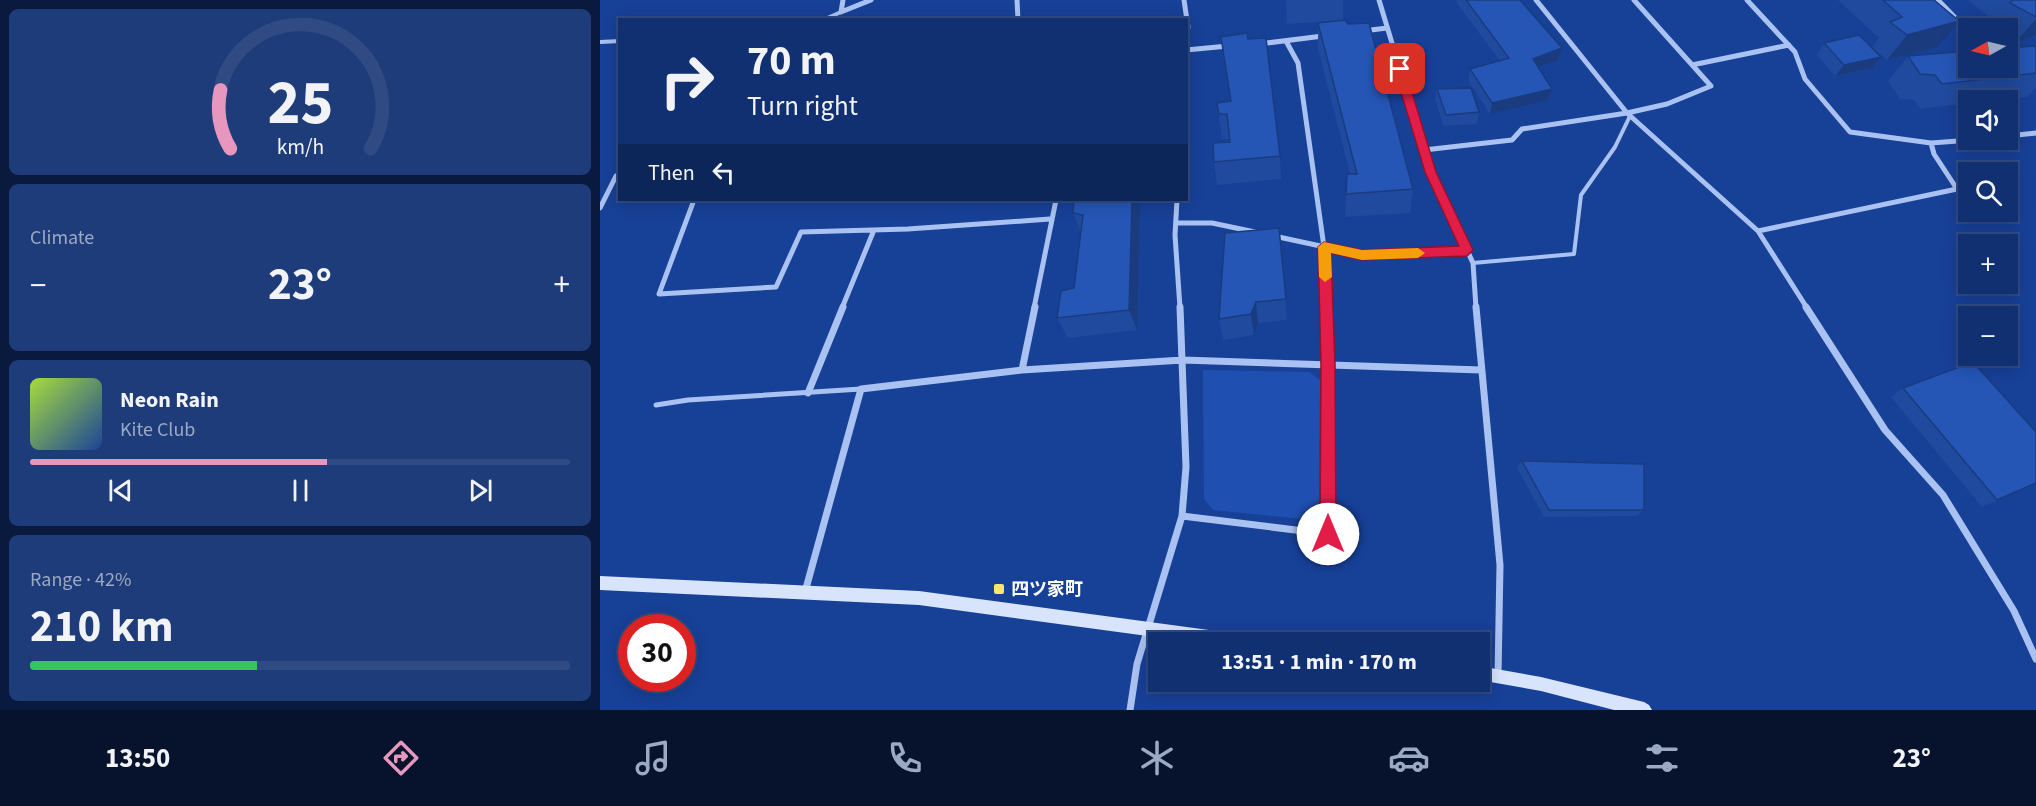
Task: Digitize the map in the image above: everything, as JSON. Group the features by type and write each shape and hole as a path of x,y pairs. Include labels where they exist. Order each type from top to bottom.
{"street":[{"path":"841,12 843,0"},
{"path":"841,12 871,0"},
{"path":"1017,0 1018,18"},
{"path":"1184,0 1187,18"},
{"path":"1379,0 1431,172 1473,263 1500,565 1498,675"},
{"path":"1536,0 1628,115 1758,231 1885,430 1943,495 2014,611 2036,659"},
{"path":"1424,150 1512,140 1522,129 1628,115 1667,104 1711,86 1634,0"},
{"path":"1747,0 1795,52 1805,78 1850,132 1931,143 1958,141"},
{"path":"1938,0 1958,21"},
{"path":"1353,32 1387,28"},
{"path":"1250,45 1331,35"},
{"path":"1182,516 1328,534 1328,364 1324,247 1298,63 1286,41"},
{"path":"1188,50 1238,45"},
{"path":"1692,64 1789,45"},
{"path":"2018,135 2036,133"},
{"path":"1758,231 1957,189 1934,154 1931,143"},
{"path":"600,208 618,176"},
{"path":"694,201 659,294 776,287 801,232 874,230 1050,219"},
{"path":"1023,370 1050,219 1056,201"},
{"path":"1131,710 1137,664 1182,516 1186,467 1183,360 1174,236 1177,201"},
{"path":"1176,223 1212,223 1257,233"},
{"path":"808,393 874,230"},
{"path":"1268,235 1362,255 1467,250"},
{"path":"805,592 861,389 1023,370 1183,360 1481,370"},
{"path":"600,583 919,598 1171,632"},
{"path":"1490,674 1644,710"}],"lane":[{"path":"828,18 841,12"},
{"path":"600,42 618,41"},
{"path":"1473,263 1574,254 1581,195 1616,147 1628,115"},
{"path":"656,405 688,399 861,389"}],"shaded area":[{"path":"1203,370 1309,372 1320,380 1319,513 1303,519 1213,510 1204,499"}],"building":[{"path":"1466,0 1520,0 1562,48 1533,59 1552,89 1492,103 1470,69 1509,58"},
{"path":"1883,0 1934,0 1958,21 1907,35 1890,22 1902,17"},
{"path":"2013,0 2036,0 2036,17 2010,3"},
{"path":"1345,20 1348,24 1369,23 1413,189 1346,194 1347,174 1357,174 1318,23"},
{"path":"1247,33 1248,39 1266,38 1280,156 1214,162 1213,143 1230,142 1227,114 1219,114 1217,103 1231,101 1221,37"},
{"path":"1859,35 1881,57 1844,65 1824,43"},
{"path":"2035,46 2036,73 2018,75 2018,47"},
{"path":"1958,52 1958,78 1993,78 1942,84 1935,75 1920,74 1908,56"},
{"path":"1471,88 1479,112 1446,115 1437,89"},
{"path":"1074,201 1132,201 1129,310 1057,318 1061,291 1074,288 1083,215 1073,213"},
{"path":"1279,228 1286,299 1256,302 1251,314 1219,319 1225,233"},
{"path":"1962,366 1977,366 2036,432 2036,483 1997,500 1903,388"},
{"path":"1522,461 1644,464 1644,510 1549,510"}],"slow traffic":[{"path":"1325,277 1324,247 1362,255 1418,253"}],"place":[{"name":"四ツ家町","path":"999,589"}],"route":[{"path":"1328,534 1328,364 1324,247 1362,255 1467,250 1431,172 1400,69"}]}
